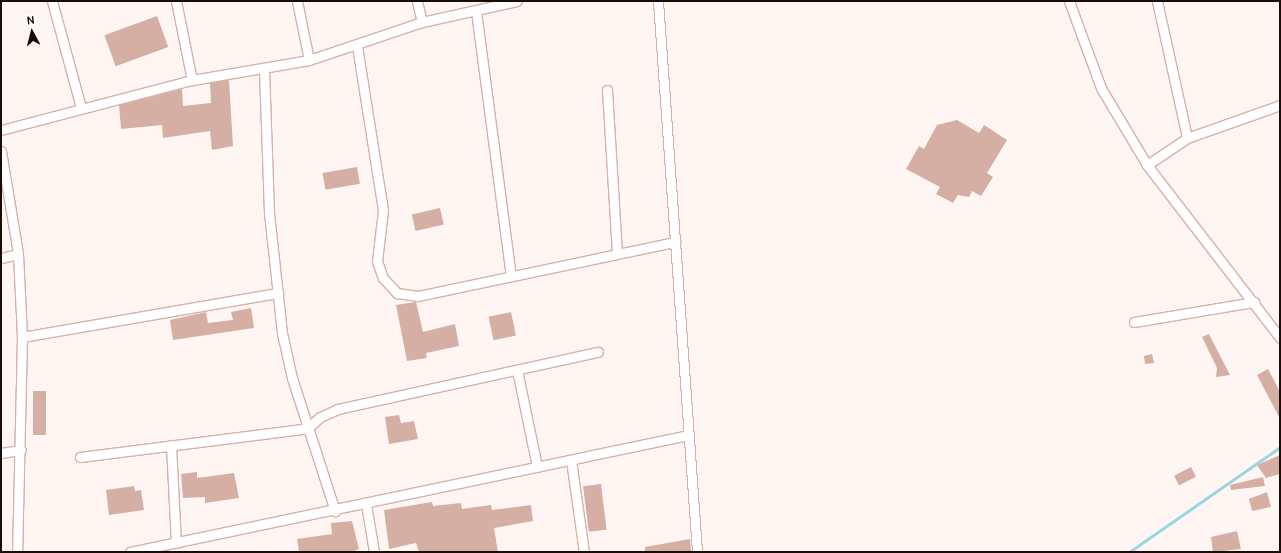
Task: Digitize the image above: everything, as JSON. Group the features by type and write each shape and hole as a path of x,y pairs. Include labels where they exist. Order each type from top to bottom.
{"street":[{"path":"52,1 81,108"},
{"path":"176,1 192,80"},
{"path":"297,1 309,60"},
{"path":"417,1 422,22"},
{"path":"1,130 192,80 264,69 309,60 357,46 422,22 517,1"},
{"path":"658,1 697,552"},
{"path":"1069,1 1101,88 1147,165 1254,302 1280,338"},
{"path":"1157,1 1187,138"},
{"path":"476,11 511,276"},
{"path":"357,46 383,210 377,261 383,278 396,293 418,296 675,242"},
{"path":"264,69 269,213 285,348 308,428 335,511"},
{"path":"607,90 617,254"},
{"path":"1147,165 1187,138 1280,105"},
{"path":"1,151 18,254 22,337 17,552"},
{"path":"1,258 18,254"},
{"path":"22,337 278,293"},
{"path":"1134,322 1254,302"},
{"path":"80,457 308,428 320,417 338,409 598,352"},
{"path":"517,370 537,467"},
{"path":"130,552 335,511 688,435"},
{"path":"171,445 176,543"},
{"path":"1,453 20,450"},
{"path":"571,460 584,552"},
{"path":"366,504 374,552"}],"building":[{"path":"157,16 168,47 116,66 104,35"},
{"path":"229,80 233,146 212,150 210,131 163,138 162,125 121,129 119,105 182,89 183,106 211,103 210,83"},
{"path":"957,120 979,133 984,125 1007,140 987,173 993,177 981,196 972,191 969,197 958,195 953,203 936,194 940,187 906,169 919,146 924,149 937,125"},
{"path":"357,167 360,184 325,190 323,173"},
{"path":"440,208 444,225 416,231 412,215"},
{"path":"416,302 423,332 455,324 459,346 426,353 427,358 407,361 396,305"},
{"path":"251,308 254,328 173,340 170,320 206,312 208,323 233,320 231,312"},
{"path":"511,312 516,335 493,340 489,317"},
{"path":"1209,334 1230,375 1216,377 1217,368 1202,337"},
{"path":"1152,354 1154,363 1145,364 1144,356"},
{"path":"1268,369 1280,392 1280,419 1257,375"},
{"path":"33,391 46,391 46,435 33,435"},
{"path":"399,415 401,423 414,421 418,439 389,444 385,417"},
{"path":"1280,455 1280,474 1266,478 1257,465"},
{"path":"1191,467 1196,477 1179,485 1174,476"},
{"path":"197,472 197,478 234,473 239,498 205,503 205,497 183,498 181,474"},
{"path":"1263,477 1265,486 1231,490 1230,485"},
{"path":"601,484 607,530 589,532 583,486"},
{"path":"134,486 135,491 141,490 144,510 109,515 106,490"},
{"path":"1267,492 1271,507 1252,511 1249,499"},
{"path":"432,502 433,506 461,503 462,509 491,505 492,510 531,505 533,521 494,528 498,552 419,552 416,543 389,549 384,510"},
{"path":"352,521 359,549 352,552 299,552 297,539 332,534 331,523"},
{"path":"1237,531 1241,549 1213,552 1211,537"},
{"path":"690,539 691,552 645,552 645,547"}],"waterway":[{"path":"1129,552 1280,447"}]}
